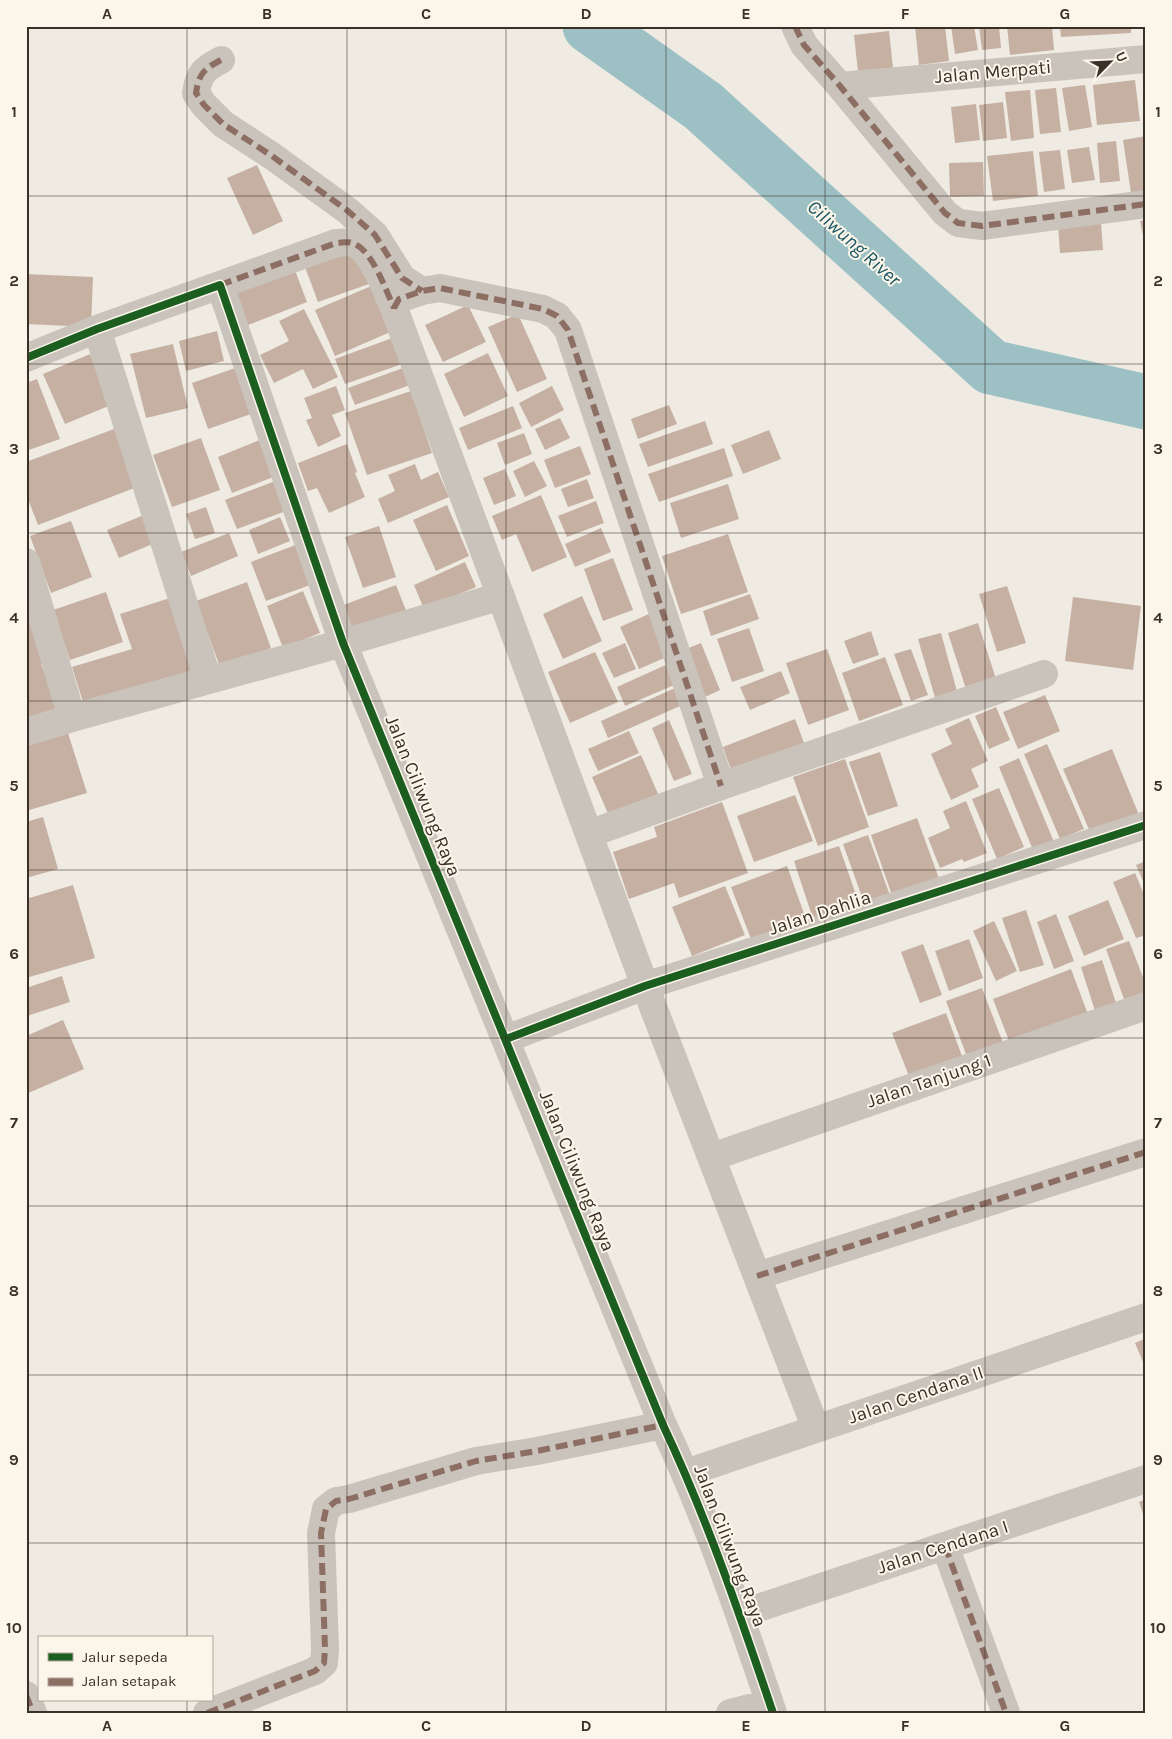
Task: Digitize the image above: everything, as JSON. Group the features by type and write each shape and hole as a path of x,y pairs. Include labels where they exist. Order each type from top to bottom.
{"street":[{"path":"795,26 804,45 945,213 958,223 982,226 1146,204"},
{"name":"Jalan Merpati","path":"840,86 1146,58"},
{"path":"221,60 206,68 198,80 196,93 204,105 223,124 272,156 348,211 375,235 402,278 422,291"},
{"path":"26,358 97,329 336,244 351,242 364,250 394,308 645,986 816,1429"},
{"name":"Jalan Ciliwung Raya","path":"220,285 343,644 663,1425 686,1473 740,1614 771,1708"},
{"path":"394,308 399,299 422,291 440,288 543,309 557,316 568,330 721,786"},
{"path":"97,329 208,680"},
{"path":"26,562 72,718"},
{"path":"26,732 343,644 501,596"},
{"path":"589,834 1044,674"},
{"name":"Jalan Dahlia","path":"506,1038 645,986 1146,825"},
{"name":"Jalan Tanjung 1","path":"712,1157 1146,1006"},
{"path":"757,1276 1146,1152"},
{"name":"Jalan Cendana II","path":"686,1473 1146,1317"},
{"path":"207,1713 315,1671 324,1663 321,1533 326,1509 336,1501 349,1499 476,1461 537,1451 663,1425"},
{"name":"Jalan Cendana I","path":"740,1614 1146,1479"},
{"path":"945,1546 1006,1713"},
{"path":"26,1695 33,1713"},
{"path":"730,1713 771,1708"}],"building":[{"path":"915,26 945,26 949,61 919,65"},
{"path":"951,26 974,26 978,50 955,54"},
{"path":"979,26 999,26 1001,48 982,50"},
{"path":"1007,26 1052,26 1054,50 1010,55"},
{"path":"1060,26 1131,26 1131,33 1061,37"},
{"path":"889,31 893,68 858,72 854,35"},
{"path":"1135,80 1140,121 1097,125 1093,85"},
{"path":"1085,85 1092,127 1069,131 1062,88"},
{"path":"1056,88 1061,132 1040,134 1035,90"},
{"path":"1030,90 1034,138 1011,141 1005,92"},
{"path":"1003,102 1007,138 983,141 979,105"},
{"path":"976,104 980,140 955,143 951,107"},
{"path":"1146,136 1146,190 1131,193 1123,140"},
{"path":"1116,141 1120,181 1100,183 1097,143"},
{"path":"1089,147 1095,180 1072,183 1067,150"},
{"path":"1060,150 1065,189 1044,192 1039,152"},
{"path":"1033,151 1038,196 993,201 987,156"},
{"path":"983,162 984,196 950,197 949,163"},
{"path":"257,165 283,221 253,235 227,178"},
{"path":"1146,220 1146,245 1145,245 1140,221"},
{"path":"1101,222 1103,250 1060,253 1058,224"},
{"path":"357,248 369,284 318,302 305,267"},
{"path":"293,265 307,302 248,325 234,288"},
{"path":"26,274 93,277 91,327 26,324"},
{"path":"376,284 395,330 335,356 315,310"},
{"path":"468,305 486,342 443,362 425,325"},
{"path":"304,309 338,377 313,389 303,369 274,383 260,355 289,341 279,321"},
{"path":"518,314 547,379 517,392 488,327"},
{"path":"217,331 224,361 186,371 179,341"},
{"path":"395,337 405,363 345,384 335,359"},
{"path":"173,344 188,408 146,418 130,354"},
{"path":"488,353 508,396 464,417 444,374"},
{"path":"90,354 111,405 65,424 43,374"},
{"path":"241,366 257,412 208,429 192,383"},
{"path":"403,368 410,385 355,405 348,388"},
{"path":"37,379 60,439 26,451 26,383"},
{"path":"336,386 345,410 332,415 341,436 318,447 306,420 312,418 304,398"},
{"path":"552,386 564,410 531,427 519,403"},
{"path":"411,391 432,453 367,475 345,413"},
{"path":"669,405 677,424 638,439 631,419"},
{"path":"513,406 522,428 468,450 459,428"},
{"path":"560,418 570,438 545,450 535,429"},
{"path":"705,421 713,444 648,467 639,444"},
{"path":"114,429 137,487 38,525 26,494 26,462"},
{"path":"769,430 781,459 743,474 731,445"},
{"path":"524,433 532,454 505,465 497,443"},
{"path":"201,438 220,490 172,507 153,455"},
{"path":"262,439 276,476 232,493 218,457"},
{"path":"347,444 357,472 355,473 365,497 329,513 317,488 308,491 298,463"},
{"path":"580,446 591,474 555,488 544,460"},
{"path":"724,448 733,476 659,502 648,474"},
{"path":"534,461 547,486 525,497 513,471"},
{"path":"415,464 421,480 438,472 449,497 388,523 378,499 395,491 388,475"},
{"path":"505,469 516,496 494,505 483,478"},
{"path":"587,479 594,498 568,507 561,489"},
{"path":"278,480 289,510 237,529 225,500"},
{"path":"728,484 739,519 681,538 670,503"},
{"path":"541,495 567,557 532,572 516,534 502,540 492,516"},
{"path":"596,501 604,523 567,537 558,516"},
{"path":"447,505 469,556 436,571 413,520"},
{"path":"206,507 215,533 195,539 186,514"},
{"path":"144,515 155,543 119,558 107,530"},
{"path":"280,517 290,541 258,554 249,530"},
{"path":"71,521 92,577 51,593 30,536"},
{"path":"379,526 396,577 363,588 345,537"},
{"path":"601,528 611,552 575,567 565,544"},
{"path":"229,533 238,556 191,576 181,552"},
{"path":"728,534 748,592 681,614 662,556"},
{"path":"298,544 313,584 266,601 251,562"},
{"path":"613,558 633,610 603,621 584,569"},
{"path":"465,562 476,587 424,609 414,585"},
{"path":"247,582 271,648 220,667 196,601"},
{"path":"396,585 407,613 351,634 341,606"},
{"path":"1007,586 1026,643 997,652 979,594"},
{"path":"303,591 320,633 283,648 267,606"},
{"path":"106,592 123,642 70,660 53,610"},
{"path":"750,594 759,619 711,636 703,611"},
{"path":"582,596 602,641 563,659 543,614"},
{"path":"173,597 197,673 84,705 72,667 132,649 120,614"},
{"path":"1073,597 1141,606 1133,670 1065,661"},
{"path":"26,607 47,662 41,664 59,712 26,724"},
{"path":"651,613 669,656 639,669 620,627"},
{"path":"978,623 997,682 967,692 948,633"},
{"path":"749,628 764,671 732,682 717,639"},
{"path":"871,631 879,655 853,664 844,641"},
{"path":"941,633 958,695 936,701 918,639"},
{"path":"625,643 636,669 614,678 602,653"},
{"path":"701,643 720,690 705,697 686,649"},
{"path":"827,649 849,710 808,725 786,663"},
{"path":"911,649 928,695 911,701 894,654"},
{"path":"595,652 618,702 570,723 548,672"},
{"path":"885,657 903,705 859,721 842,673"},
{"path":"670,663 679,683 625,706 617,687"},
{"path":"781,671 790,693 750,710 740,687"},
{"path":"682,685 689,702 608,738 601,721"},
{"path":"1045,695 1060,731 1018,749 1003,712"},
{"path":"996,707 1010,740 989,749 975,716"},
{"path":"969,718 988,761 971,769 979,787 951,800 931,754 952,744 945,729"},
{"path":"795,719 806,748 733,775 723,747"},
{"path":"669,720 692,774 674,781 652,728"},
{"path":"67,730 87,793 26,811 26,743"},
{"path":"629,731 639,753 598,771 588,749"},
{"path":"1047,744 1084,829 1060,839 1024,754"},
{"path":"1112,749 1139,815 1091,834 1063,769"},
{"path":"880,752 898,806 868,816 849,762"},
{"path":"641,755 659,796 610,818 592,777"},
{"path":"1019,758 1054,842 1033,850 999,767"},
{"path":"845,759 869,827 818,846 793,777"},
{"path":"999,788 1024,847 997,859 972,799"},
{"path":"795,795 813,841 754,862 737,816"},
{"path":"966,801 987,853 964,862 962,859 940,868 928,838 950,828 943,811"},
{"path":"722,802 748,873 679,898 674,883 629,899 613,852 657,837 654,827"},
{"path":"43,817 58,869 26,878 26,822"},
{"path":"917,818 941,884 894,901 871,835"},
{"path":"868,835 892,901 867,911 843,844"},
{"path":"839,846 861,909 815,925 794,861"},
{"path":"1146,861 1146,888 1136,865"},
{"path":"787,866 806,919 751,939 731,887"},
{"path":"1135,873 1146,899 1146,935 1136,938 1113,882"},
{"path":"73,885 95,958 26,978 26,899"},
{"path":"725,886 745,935 692,956 672,907"},
{"path":"1108,900 1124,939 1084,956 1068,916"},
{"path":"1026,910 1044,965 1020,972 1002,918"},
{"path":"1056,914 1074,961 1054,969 1037,922"},
{"path":"994,921 1017,971 996,981 973,931"},
{"path":"969,939 983,978 949,991 935,951"},
{"path":"1129,941 1146,985 1146,994 1125,1002 1106,949"},
{"path":"923,944 942,995 920,1003 901,952"},
{"path":"1102,960 1117,1006 1096,1014 1081,967"},
{"path":"1071,969 1089,1017 1011,1046 993,999"},
{"path":"62,976 70,1002 27,1016 26,988"},
{"path":"982,988 1005,1048 969,1062 946,1001"},
{"path":"946,1013 962,1056 909,1076 892,1033"},
{"path":"63,1020 84,1069 26,1094 26,1036"},
{"path":"1146,1338 1146,1369 1135,1343"},
{"path":"1146,1499 1146,1520 1145,1520 1139,1502"}],"waterway":[{"name":"Ciliwung River","path":"590,26 703,106 991,367 1146,402"}],"marked path":[{"path":"795,26 804,45 945,213 958,223 982,226 1146,204"},
{"path":"221,60 206,69 199,81 196,93 204,105 223,124 272,156 348,211 375,235 402,278 422,291"},
{"path":"220,285 336,243 349,242 359,247 372,261 394,308"},
{"path":"394,308 399,299 422,291 440,288 543,309 557,316 568,330 721,786"},
{"path":"757,1276 1146,1152"},
{"path":"207,1713 315,1671 324,1663 321,1533 326,1509 336,1501 349,1499 476,1461 537,1451 663,1425"},
{"path":"945,1546 1006,1713"},
{"path":"26,1695 33,1713"}],"cycle path":[{"path":"26,358 97,329 220,285 343,643 663,1425 694,1495 735,1603 773,1713"},
{"path":"506,1039 645,986 1146,825"}]}
